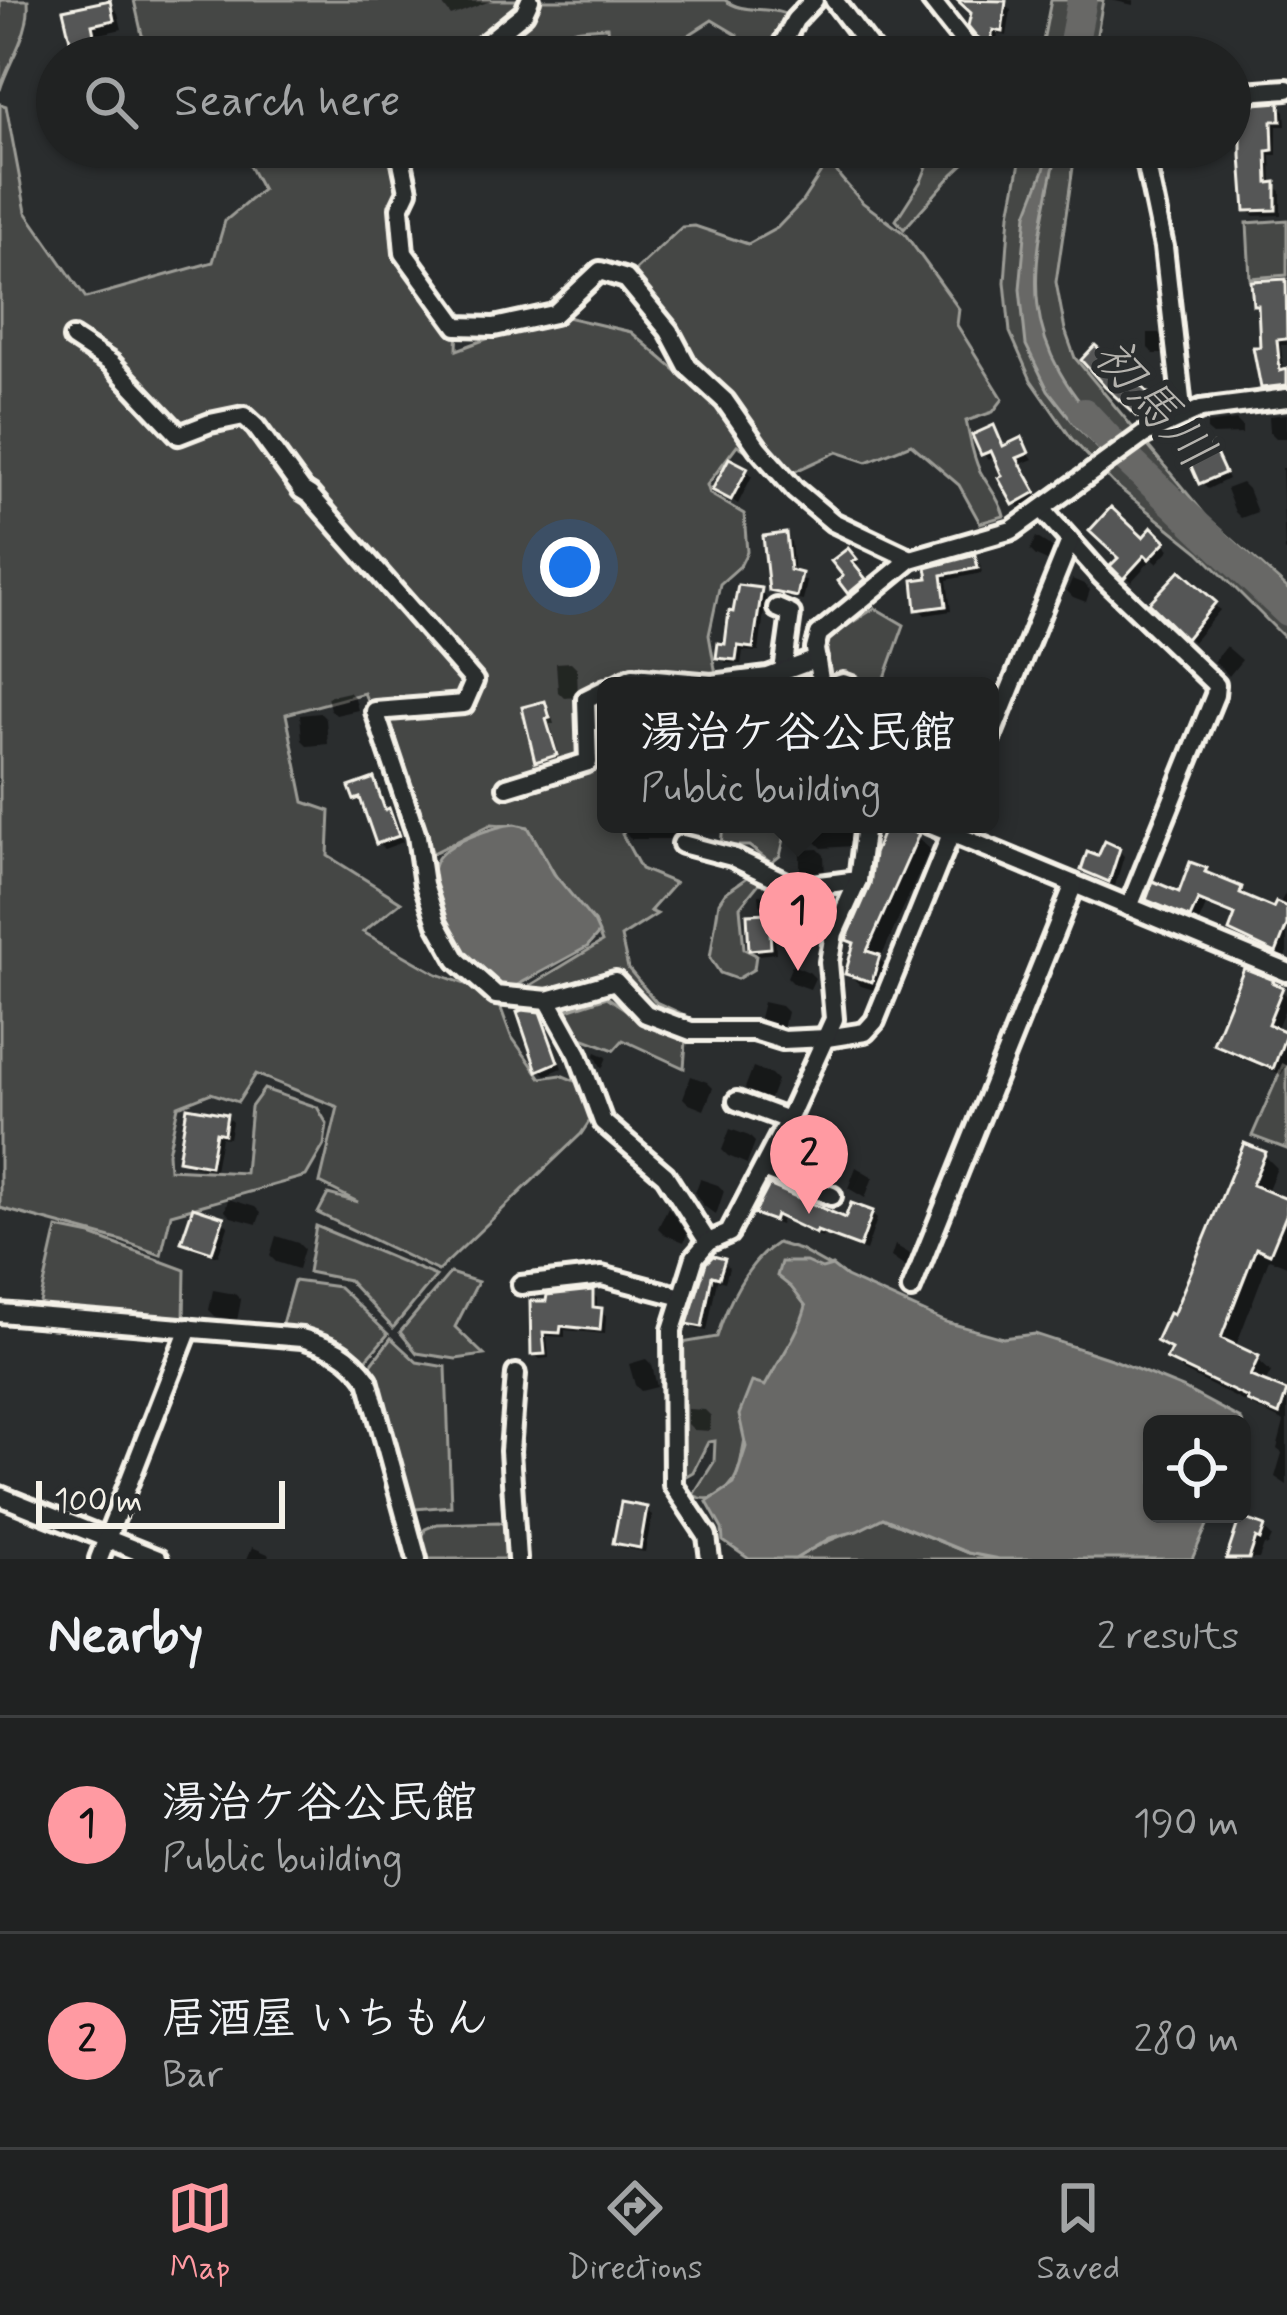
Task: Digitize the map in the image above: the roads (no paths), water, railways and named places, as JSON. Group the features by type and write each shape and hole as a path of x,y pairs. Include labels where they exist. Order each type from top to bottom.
{"street":[{"path":"495,36 524,13 530,0"},
{"path":"787,36 814,0"},
{"path":"834,0 861,36"},
{"path":"931,0 959,36"},
{"path":"1251,92 1287,89"},
{"path":"403,168 408,191 400,208 404,253 458,326 494,327 554,314 600,272 626,279 669,331 688,367 725,401 781,476 833,522 911,559"},
{"path":"1147,168 1163,247 1183,417"},
{"path":"73,338 111,364 179,435 244,416 302,490 474,681 464,704 375,711 417,836 436,924 458,960 496,995 548,1000 615,981 646,1014 691,1031 754,1031 783,1040 865,1032 875,1021 951,833"},
{"path":"819,677 815,650 819,634 911,559 1012,530 1143,435 1201,409 1287,398"},
{"path":"1042,509 1101,575 1216,685 1129,907"},
{"path":"999,717 1070,541"},
{"path":"777,608 790,614 783,671"},
{"path":"768,677 817,659"},
{"path":"507,787 588,762 586,699 597,694"},
{"path":"710,1559 707,1536 673,1485 672,1330 695,1257 708,1242 729,1232 827,1038 834,1019 830,962 835,933 857,880 864,833"},
{"path":"962,833 1287,972"},
{"path":"682,844 732,857 796,887 857,880"},
{"path":"911,1288 1074,884"},
{"path":"548,1000 578,1054 603,1121 665,1175 708,1242"},
{"path":"737,1101 788,1120"},
{"path":"763,1168 832,1196"},
{"path":"521,1285 602,1276 682,1298"},
{"path":"0,1313 302,1338 353,1359 368,1380 417,1559"},
{"path":"99,1559 189,1328"},
{"path":"516,1374 510,1451 517,1559"},
{"path":"0,1496 158,1559"}],"waterway":[{"name":"初馬川","path":"1075,36 1082,0"},
{"name":"初馬川","path":"1084,413 1287,611"}],"place":[{"name":"湯治ケ谷公民館","path":"798,971"},
{"name":"居酒屋 いちもん","path":"809,1214"}]}
